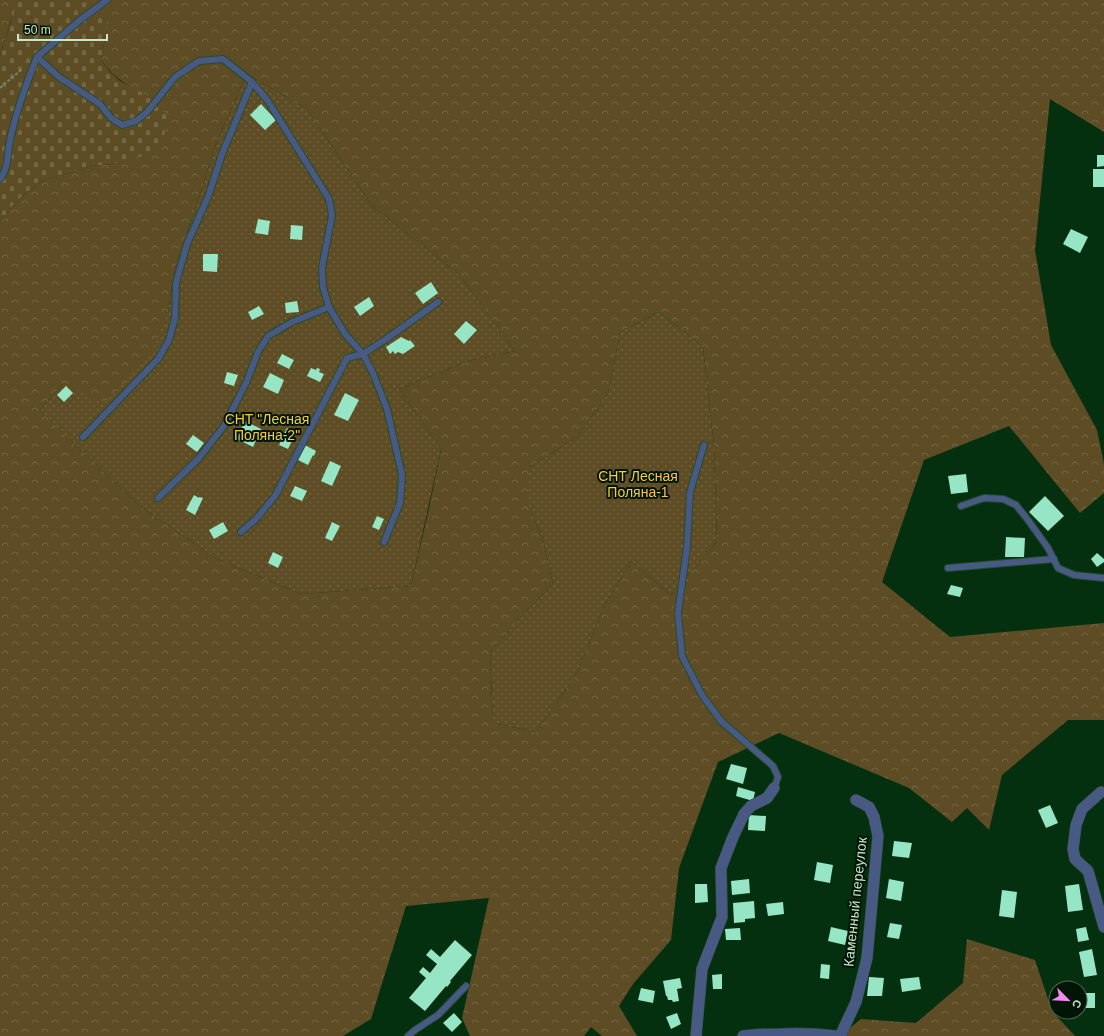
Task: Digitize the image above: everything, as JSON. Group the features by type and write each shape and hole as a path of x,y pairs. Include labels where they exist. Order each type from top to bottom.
{"street":[{"path":"696,1036 702,969 722,917 721,868 744,814 751,806 767,798 774,788"},
{"path":"1101,792 1082,809 1076,825 1073,849 1075,859 1088,871 1104,927"},
{"name":"Каменный переулок","path":"840,1036 856,1002 867,958 878,836 874,817 869,807 856,800"},
{"path":"743,1036 755,1034 816,1034 836,1036"}],"lane":[{"path":"0,179 7,164 10,141 23,94 37,57 80,20 107,0"},
{"path":"37,57 59,77 100,104 111,118 122,125 136,122 147,112 175,77 199,60 223,59 252,82 268,101 329,198 332,215 322,268 323,287 329,307 345,334 363,354 373,373 387,409 402,476 400,503 384,542"},
{"path":"83,437 158,359 169,340 175,318 176,283 187,244 208,197 222,154 252,82"},
{"path":"241,532 256,519 275,496 347,358 363,354 438,302"},
{"path":"158,498 199,458 224,426 246,383 258,352 268,336 292,322 329,307"},
{"path":"704,445 690,492 687,547 678,613 682,656 702,695 721,721 773,766 778,777 774,788"},
{"path":"961,506 984,498 1003,499 1016,505 1044,542 1058,568 1074,575 1104,578"},
{"path":"948,568 1054,560"},
{"path":"408,1036 438,1015 466,986"}],"path":[{"path":"0,88 37,57"}],"green space":[{"path":"0,0 12,0 12,18 0,55"},
{"path":"12,0 79,0 93,7 107,19 101,60 110,72 120,81 156,100 167,116 168,126 160,143 143,156 120,163 93,166 41,181 15,202 0,223 0,55 12,19"},
{"path":"79,0 1104,0 1104,132 1050,99 1035,250 1051,345 1097,430 1104,464 1104,493 1080,513 1009,426 924,460 882,582 950,637 1104,623 1104,720 1068,720 1002,775 989,830 967,808 952,822 909,788 779,733 718,762 679,868 671,940 633,984 619,1006 637,1036 602,1036 591,1027 584,1036 470,1036 462,1018 489,898 406,906 371,1019 343,1036 0,1036 0,223 15,202 41,181 93,166 120,163 136,90 117,77 101,60 107,19","holes":["247,74 307,109 371,205 459,274 515,351 468,361 399,389 441,449 411,586 301,594 215,558 137,504 40,410 64,383 104,404 151,353 168,313 174,272 218,138","659,312 703,347 714,446 717,541 671,595 631,561 604,606 577,673 536,732 493,723 490,652 553,584 543,540 529,506 529,468 578,436 608,393 620,332"]},
{"name":"СНТ \"Лесная Поляна-2\"","path":"247,74 307,109 371,205 459,274 515,351 468,361 399,389 441,449 411,586 301,594 215,558 137,504 40,410 64,383 168,313 174,272 218,138"},
{"name":"СНТ Лесная Поляна-1","path":"659,312 703,347 714,446 717,541 671,595 631,561 604,606 577,673 536,732 493,723 490,652 553,584 543,540 529,506 529,468 578,436 608,393 620,332"},
{"path":"967,939 1035,960 1048,999 1048,1020 1060,1020 1075,1036 840,1036 861,1019 916,1023 963,983"}],"building":[{"path":"261,104 276,120 265,130 250,115"},
{"path":"1097,155 1104,155 1104,166 1097,167"},
{"path":"1093,169 1104,169 1104,187 1093,187"},
{"path":"258,219 270,221 268,235 255,233"},
{"path":"291,225 303,226 302,240 290,239"},
{"path":"1071,229 1088,237 1080,253 1063,244"},
{"path":"203,254 218,254 217,272 203,271"},
{"path":"431,282 438,293 423,304 415,293"},
{"path":"369,297 374,306 360,316 354,307"},
{"path":"297,301 299,312 286,313 285,303"},
{"path":"259,306 264,314 252,320 248,312"},
{"path":"466,321 477,330 464,344 454,334"},
{"path":"401,337 409,341 410,340 415,346 403,354 398,352 395,354 393,351 390,354 386,347"},
{"path":"282,354 294,360 289,369 277,363"},
{"path":"311,368 316,370 317,368 320,369 319,372 324,374 320,382 307,376"},
{"path":"227,372 238,375 234,386 224,383"},
{"path":"270,373 284,380 278,394 263,387"},
{"path":"66,386 73,393 64,402 57,395"},
{"path":"345,393 359,400 348,421 334,415"},
{"path":"245,421 261,429 253,447 237,439"},
{"path":"287,428 296,433 288,449 279,445"},
{"path":"193,435 204,443 197,452 186,444"},
{"path":"303,444 316,451 308,465 296,459"},
{"path":"330,461 341,466 332,486 321,481"},
{"path":"966,474 968,492 951,494 948,476"},
{"path":"295,486 307,491 302,501 290,496"},
{"path":"194,495 199,498 203,498 195,515 186,510"},
{"path":"1045,496 1064,516 1048,531 1029,512"},
{"path":"377,516 384,519 379,530 372,527"},
{"path":"223,522 228,531 214,539 209,530"},
{"path":"332,522 340,526 332,541 325,538"},
{"path":"1006,537 1025,538 1024,557 1005,557"},
{"path":"273,552 283,557 278,568 268,563"},
{"path":"1097,553 1104,559 1104,562 1097,567 1091,559"},
{"path":"951,585 963,588 960,597 947,594"},
{"path":"731,764 747,768 743,784 726,779"},
{"path":"738,787 755,792 753,801 736,796"},
{"path":"1050,805 1058,823 1046,828 1038,810"},
{"path":"749,815 766,816 765,831 748,830"},
{"path":"894,841 912,843 909,858 892,856"},
{"path":"817,862 833,865 830,883 814,880"},
{"path":"749,879 750,893 732,895 731,881"},
{"path":"889,879 904,882 901,901 886,898"},
{"path":"695,884 707,884 708,902 695,903"},
{"path":"1079,884 1083,910 1068,912 1065,886"},
{"path":"1002,890 1017,892 1014,918 999,916"},
{"path":"754,901 755,918 745,919 745,922 734,923 733,903"},
{"path":"783,902 784,914 768,916 766,904"},
{"path":"890,923 902,925 899,939 887,937"},
{"path":"831,927 848,931 845,945 828,941"},
{"path":"1086,927 1089,940 1078,942 1076,929"},
{"path":"740,928 741,940 726,940 725,929"},
{"path":"455,940 472,955 450,981 451,982 447,987 446,986 425,1011 409,998 426,978 419,972 423,967 430,973 437,964 426,955 431,949 440,957"},
{"path":"1092,949 1097,975 1084,977 1079,952"},
{"path":"821,964 830,965 829,979 820,978"},
{"path":"722,974 722,989 713,989 712,975"},
{"path":"869,977 884,978 882,996 867,996"},
{"path":"919,977 921,989 902,992 900,979"},
{"path":"680,978 682,988 677,989 679,1001 673,1002 672,1000 668,1000 663,981"},
{"path":"641,988 655,991 653,1003 638,1000"},
{"path":"1088,993 1095,993 1095,1008 1088,1008"},
{"path":"454,1013 462,1022 452,1032 443,1023"},
{"path":"677,1013 681,1024 671,1029 666,1017"}]}
